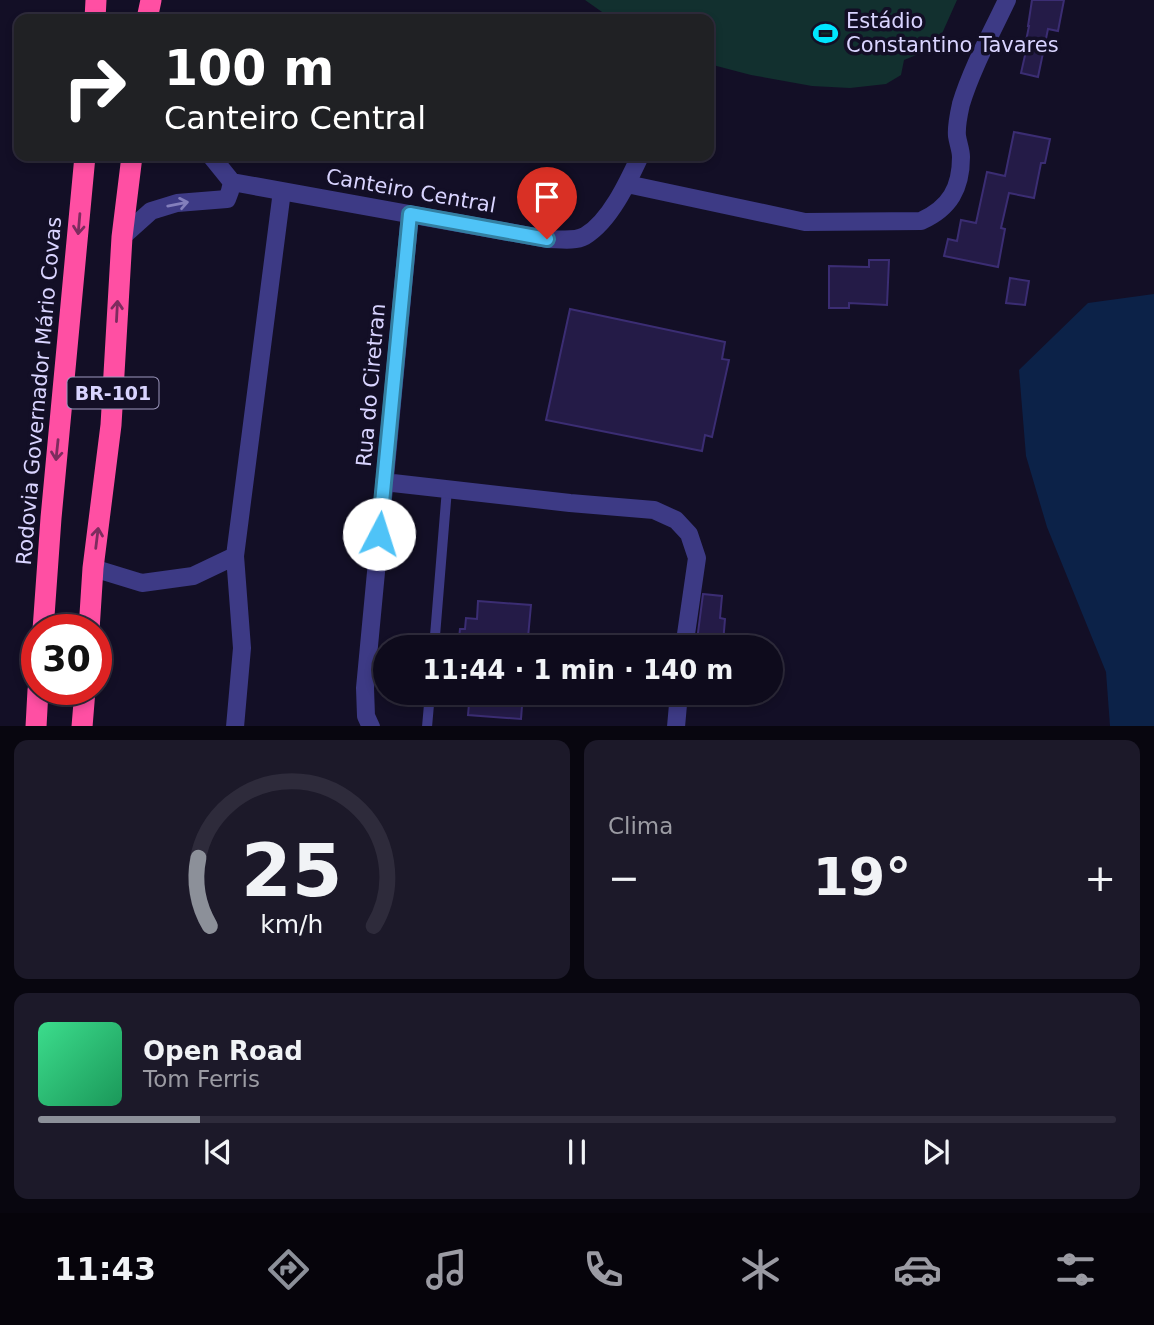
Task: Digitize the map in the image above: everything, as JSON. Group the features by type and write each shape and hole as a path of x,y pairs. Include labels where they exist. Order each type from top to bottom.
{"highway":[{"name":"Rodovia Governador Mário Covas","path":"44,614 85,161"},
{"name":"BR-101","path":"90,614 93,568 111,425 122,237 131,161"},
{"path":"36,726 37,705"},
{"path":"82,726 84,705"}],"street":[{"path":"638,161 627,184 805,222 921,221 934,215 948,203 958,184 961,156 956,132 961,105 975,67 1007,0"},
{"path":"122,237 151,211 177,202 226,199 232,182 215,161"},
{"name":"Canteiro Central","path":"232,182 547,239 571,240 583,237 597,226 627,184"},
{"path":"235,726 242,648 235,556 282,191"},
{"name":"Rua do Ciretran","path":"371,726 366,716 365,688 410,214"},
{"path":"384,482 654,510 676,520 689,534 697,558 686,635"},
{"path":"93,568 142,583 193,576 235,556"},
{"path":"676,726 678,705"}],"lane":[{"path":"435,635 447,489"},
{"path":"428,726 429,705"}],"green space":[{"name":"Estádio Constantino Tavares","path":"585,0 957,0 936,47 904,60 901,75 886,84 850,88 812,86 714,65 714,14 605,14"}],"water":[{"path":"1154,294 1154,726 1110,726 1106,672 1047,527 1026,456 1019,370 1088,303"}],"building":[{"path":"1032,0 1064,0 1058,31 1048,29 1038,77 1021,73 1028,42"},
{"path":"1014,132 1050,139 1045,163 1041,163 1034,198 1009,193 1001,228 1005,229 998,267 944,256 948,239 957,241 961,220 976,223 987,172 1005,176"},
{"path":"869,260 889,260 887,305 849,303 849,308 829,308 829,266 869,267"},
{"path":"1010,278 1029,281 1025,305 1006,303"},
{"path":"570,309 725,342 722,359 729,360 712,437 705,435 702,451 546,420"},
{"path":"703,594 722,596 720,618 725,619 724,635 698,635"},
{"path":"478,601 531,605 528,635 459,635 460,629 465,629 466,618 477,619"},
{"path":"469,705 522,705 521,719 468,715"}],"place":[{"name":"Estádio Constantino Tavares","path":"826,33"}],"route":[{"path":"379,534 410,214 547,239"}]}
